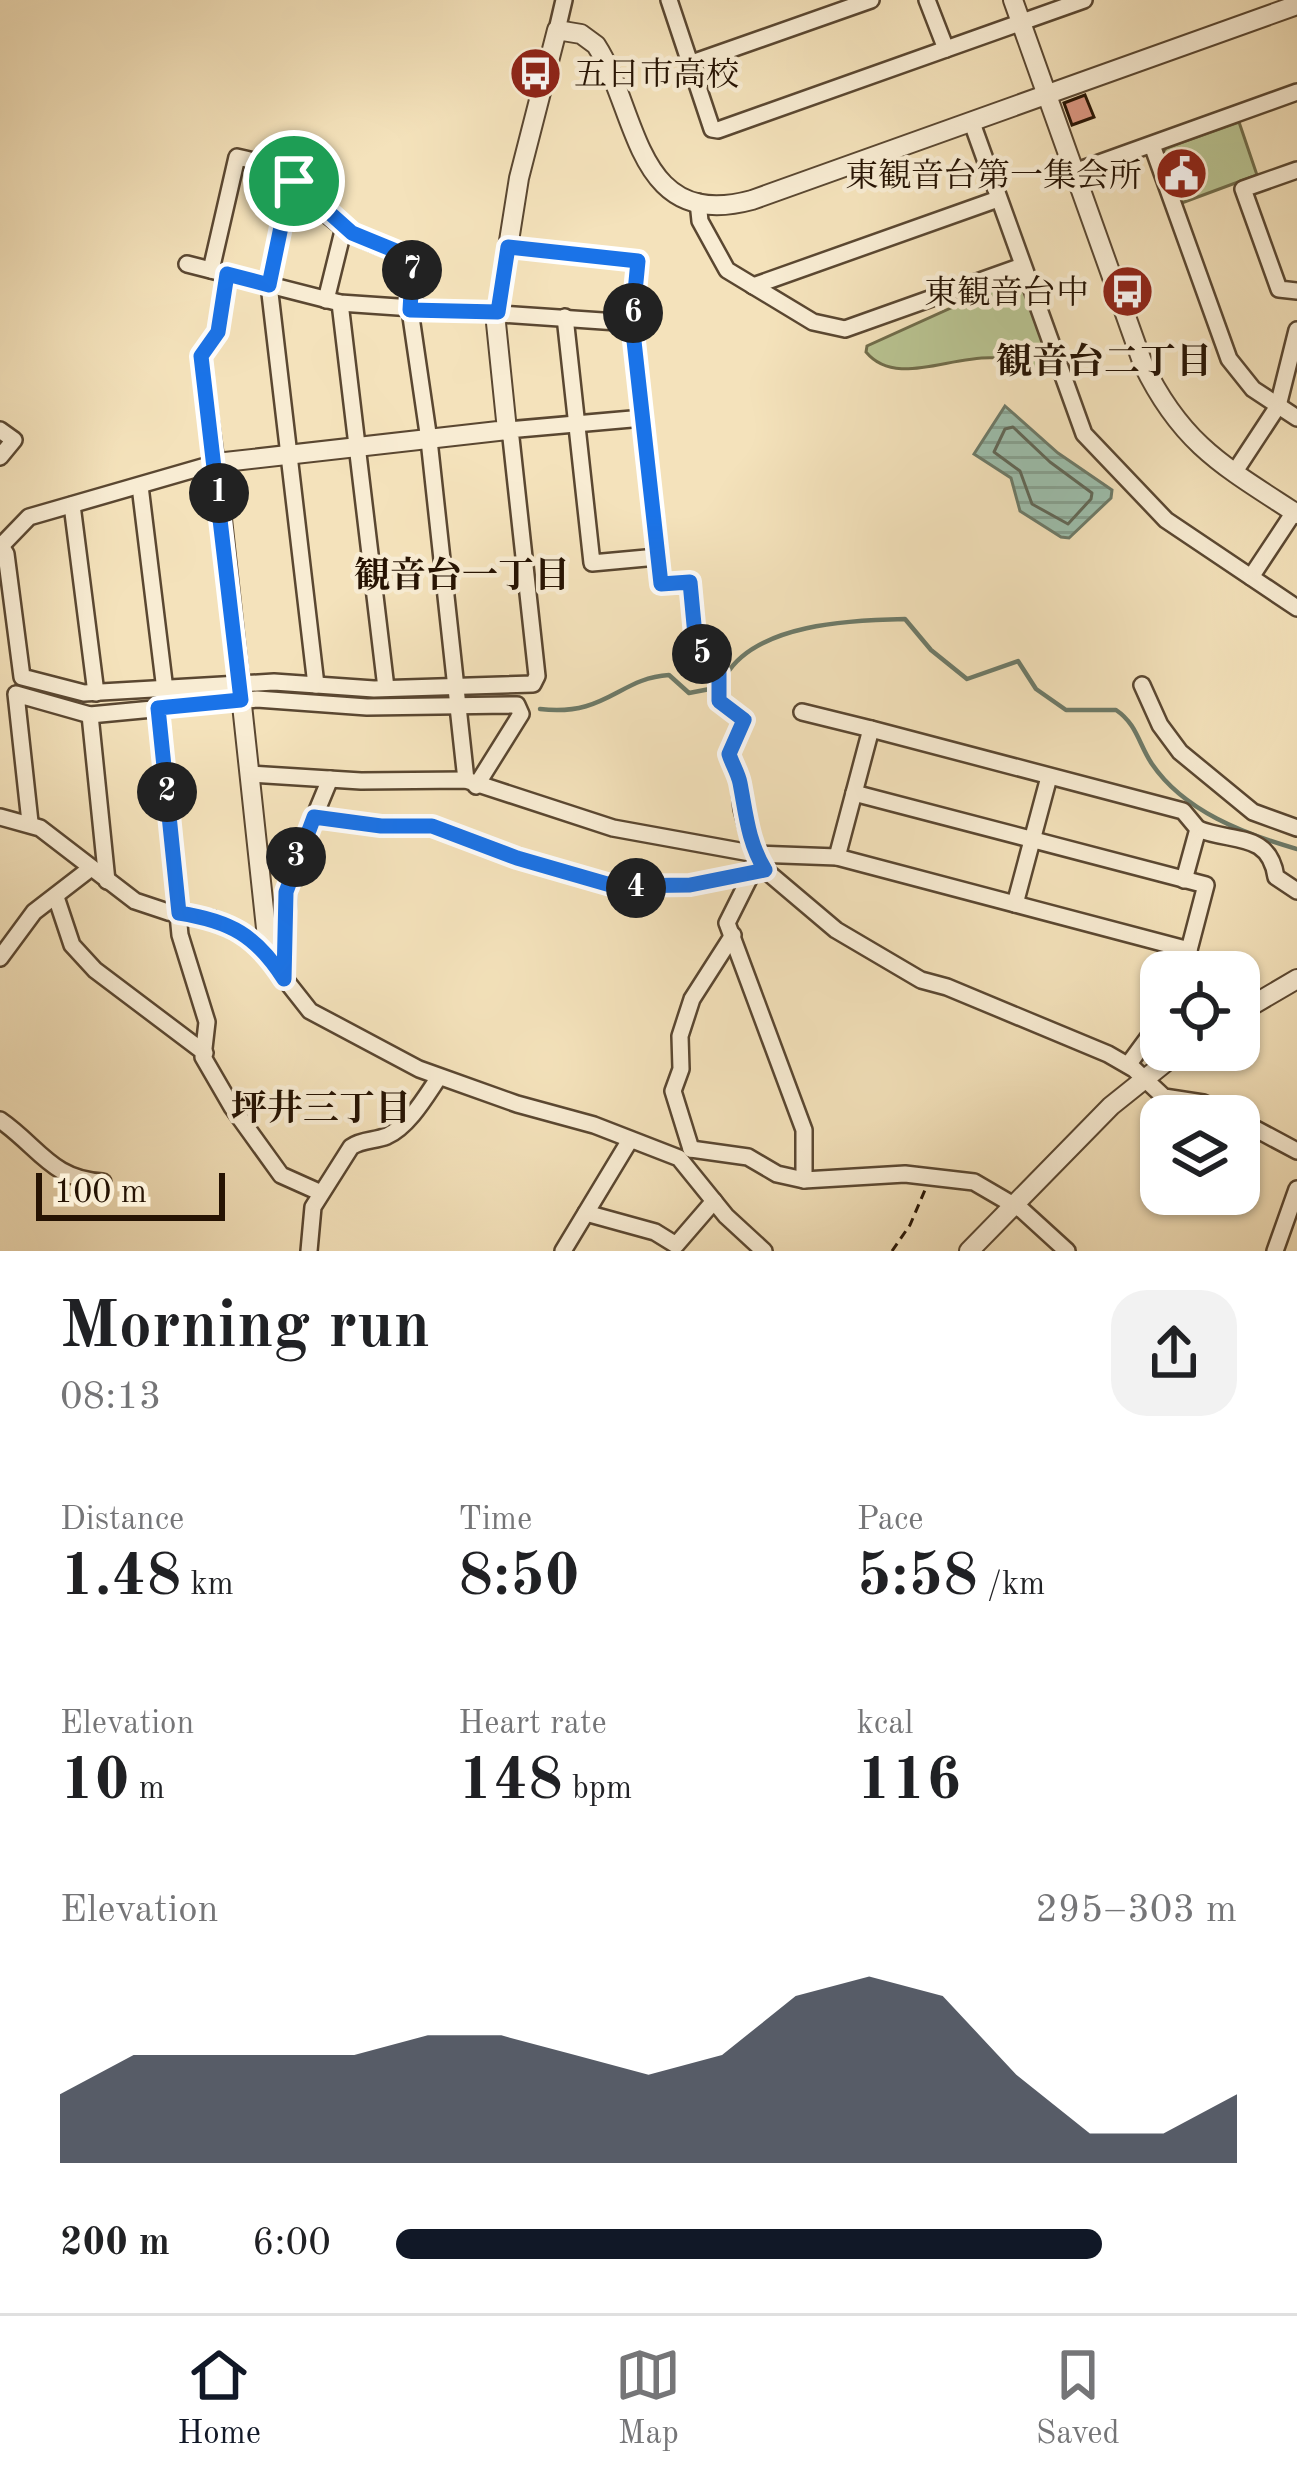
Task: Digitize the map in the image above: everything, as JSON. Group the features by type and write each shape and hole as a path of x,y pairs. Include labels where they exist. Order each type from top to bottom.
{"street":[{"path":"30,822 16,694 90,715 316,685 456,688 533,684 537,676 507,430 498,312 519,178 564,0"},
{"path":"669,0 712,129 718,130 1084,0"},
{"path":"689,64 871,0"},
{"path":"927,0 946,50"},
{"path":"1013,0 1143,364 1162,404 1185,433 1234,473 1296,513 1251,577"},
{"path":"557,30 581,34 596,45 648,168 666,186 698,202 730,205 1297,5"},
{"path":"1074,172 1297,92"},
{"path":"972,123 1084,434 1166,520 1297,608"},
{"path":"1152,145 1229,359 1253,388 1297,418"},
{"path":"269,956 201,356 218,332 219,272 237,157 265,163 294,181 344,227 413,258 410,310 471,783"},
{"path":"1297,170 1243,189 1279,290 1297,291"},
{"path":"294,181 269,285 316,685"},
{"path":"753,286 998,199"},
{"path":"698,202 700,221 728,270 813,322 844,329 1022,266"},
{"path":"344,227 333,302 360,447 386,688"},
{"path":"508,247 638,261 632,323 661,584 690,582 696,646 719,673 719,701 744,720 729,754 739,779 758,872 727,923 804,1130 804,1180"},
{"path":"188,264 333,302 632,323"},
{"path":"565,317 592,563 657,557"},
{"path":"1234,473 1278,406 1297,329"},
{"path":"471,783 521,714 517,705 367,707 240,692 84,693 22,676 6,554 0,547 28,517 216,463 643,418"},
{"path":"0,430 14,440 0,457"},
{"path":"140,486 166,690"},
{"path":"72,505 96,693"},
{"path":"1142,685 1160,725 1180,752 1253,812 1297,828"},
{"path":"158,708 182,945 207,1022 203,1057 281,1175 320,1192"},
{"path":"802,712 1183,811 1198,829 1263,848 1272,856 1276,877 1297,891"},
{"path":"90,715 107,881"},
{"path":"837,857 871,729"},
{"path":"249,774 471,783 613,828 755,854 837,857 1189,950 1206,886 854,793"},
{"path":"1015,904 1049,776"},
{"path":"284,979 286,892 330,778"},
{"path":"0,817 30,822 135,901 227,926 254,940 310,1011 439,1077 630,1140 685,1153 753,1159 777,1174 804,1180 905,1174 974,1182 1014,1205 1067,1251"},
{"path":"314,817 381,826 432,826 517,858 614,886 663,887 758,872 893,967 1127,1065 1164,1095"},
{"path":"1184,880 1198,829"},
{"path":"0,958 34,912 91,868"},
{"path":"56,897 72,945 95,970 205,1053"},
{"path":"733,934 692,999 680,1036 681,1069 673,1090 685,1153 714,1202 764,1251"},
{"path":"1260,1000 1297,979"},
{"path":"1127,1065 1140,1048"},
{"path":"969,1251 1153,1071"},
{"path":"309,1251 312,1212 350,1147 388,1136 402,1126 439,1077"},
{"path":"0,1120 55,1169 73,1178 103,1182"},
{"path":"1260,1131 1297,1151"},
{"path":"562,1251 630,1140"},
{"path":"1275,1251 1297,1189"},
{"path":"586,1213 655,1232 676,1245 714,1202"}],"path":[{"path":"892,1251 910,1225 930,1178"}],"green space":[{"path":"1239,122 1257,175 1179,204 1161,155 1166,148"},
{"path":"1015,279 1021,282 1051,365 1034,374 1014,362 993,358 902,369 882,365 866,352 867,346"}],"water":[{"path":"1005,406 1058,453 1112,490 1111,498 1069,538 1020,511 1011,478 974,454"}],"building":[{"path":"1085,95 1094,117 1072,125 1064,103"},
{"name":"東観音台第一集会所","path":"1184,153 1196,189 1182,193 1169,158"}],"waterway":[{"path":"726,675 740,658 782,635 832,624 905,619 931,650 967,679 1018,661 1036,689 1066,710 1116,710 1133,728 1152,764 1181,795 1236,828 1297,849"},
{"path":"540,709 597,703 637,683 669,675 689,693 715,688"}],"place":[{"name":"五日市高校","path":"535,73"},
{"name":"東観音台第一集会所","path":"1181,174"},
{"name":"東観音台中","path":"1128,291"}],"district":[{"name":"観音台二丁目","path":"1104,360"},
{"name":"観音台一丁目","path":"462,574"},
{"name":"坪井三丁目","path":"321,1107"}],"route":[{"path":"294,181 352,233 413,258 410,310 498,312 508,247 638,261 632,323 661,584 690,582 696,646 719,673 719,701 744,720 729,754 739,779 751,843 765,870 690,885 614,886 517,858 432,826 381,826 314,817 286,892 284,979 254,940 213,919 179,913 158,708 241,700 201,356 218,332 227,274 269,285 294,181"}]}
